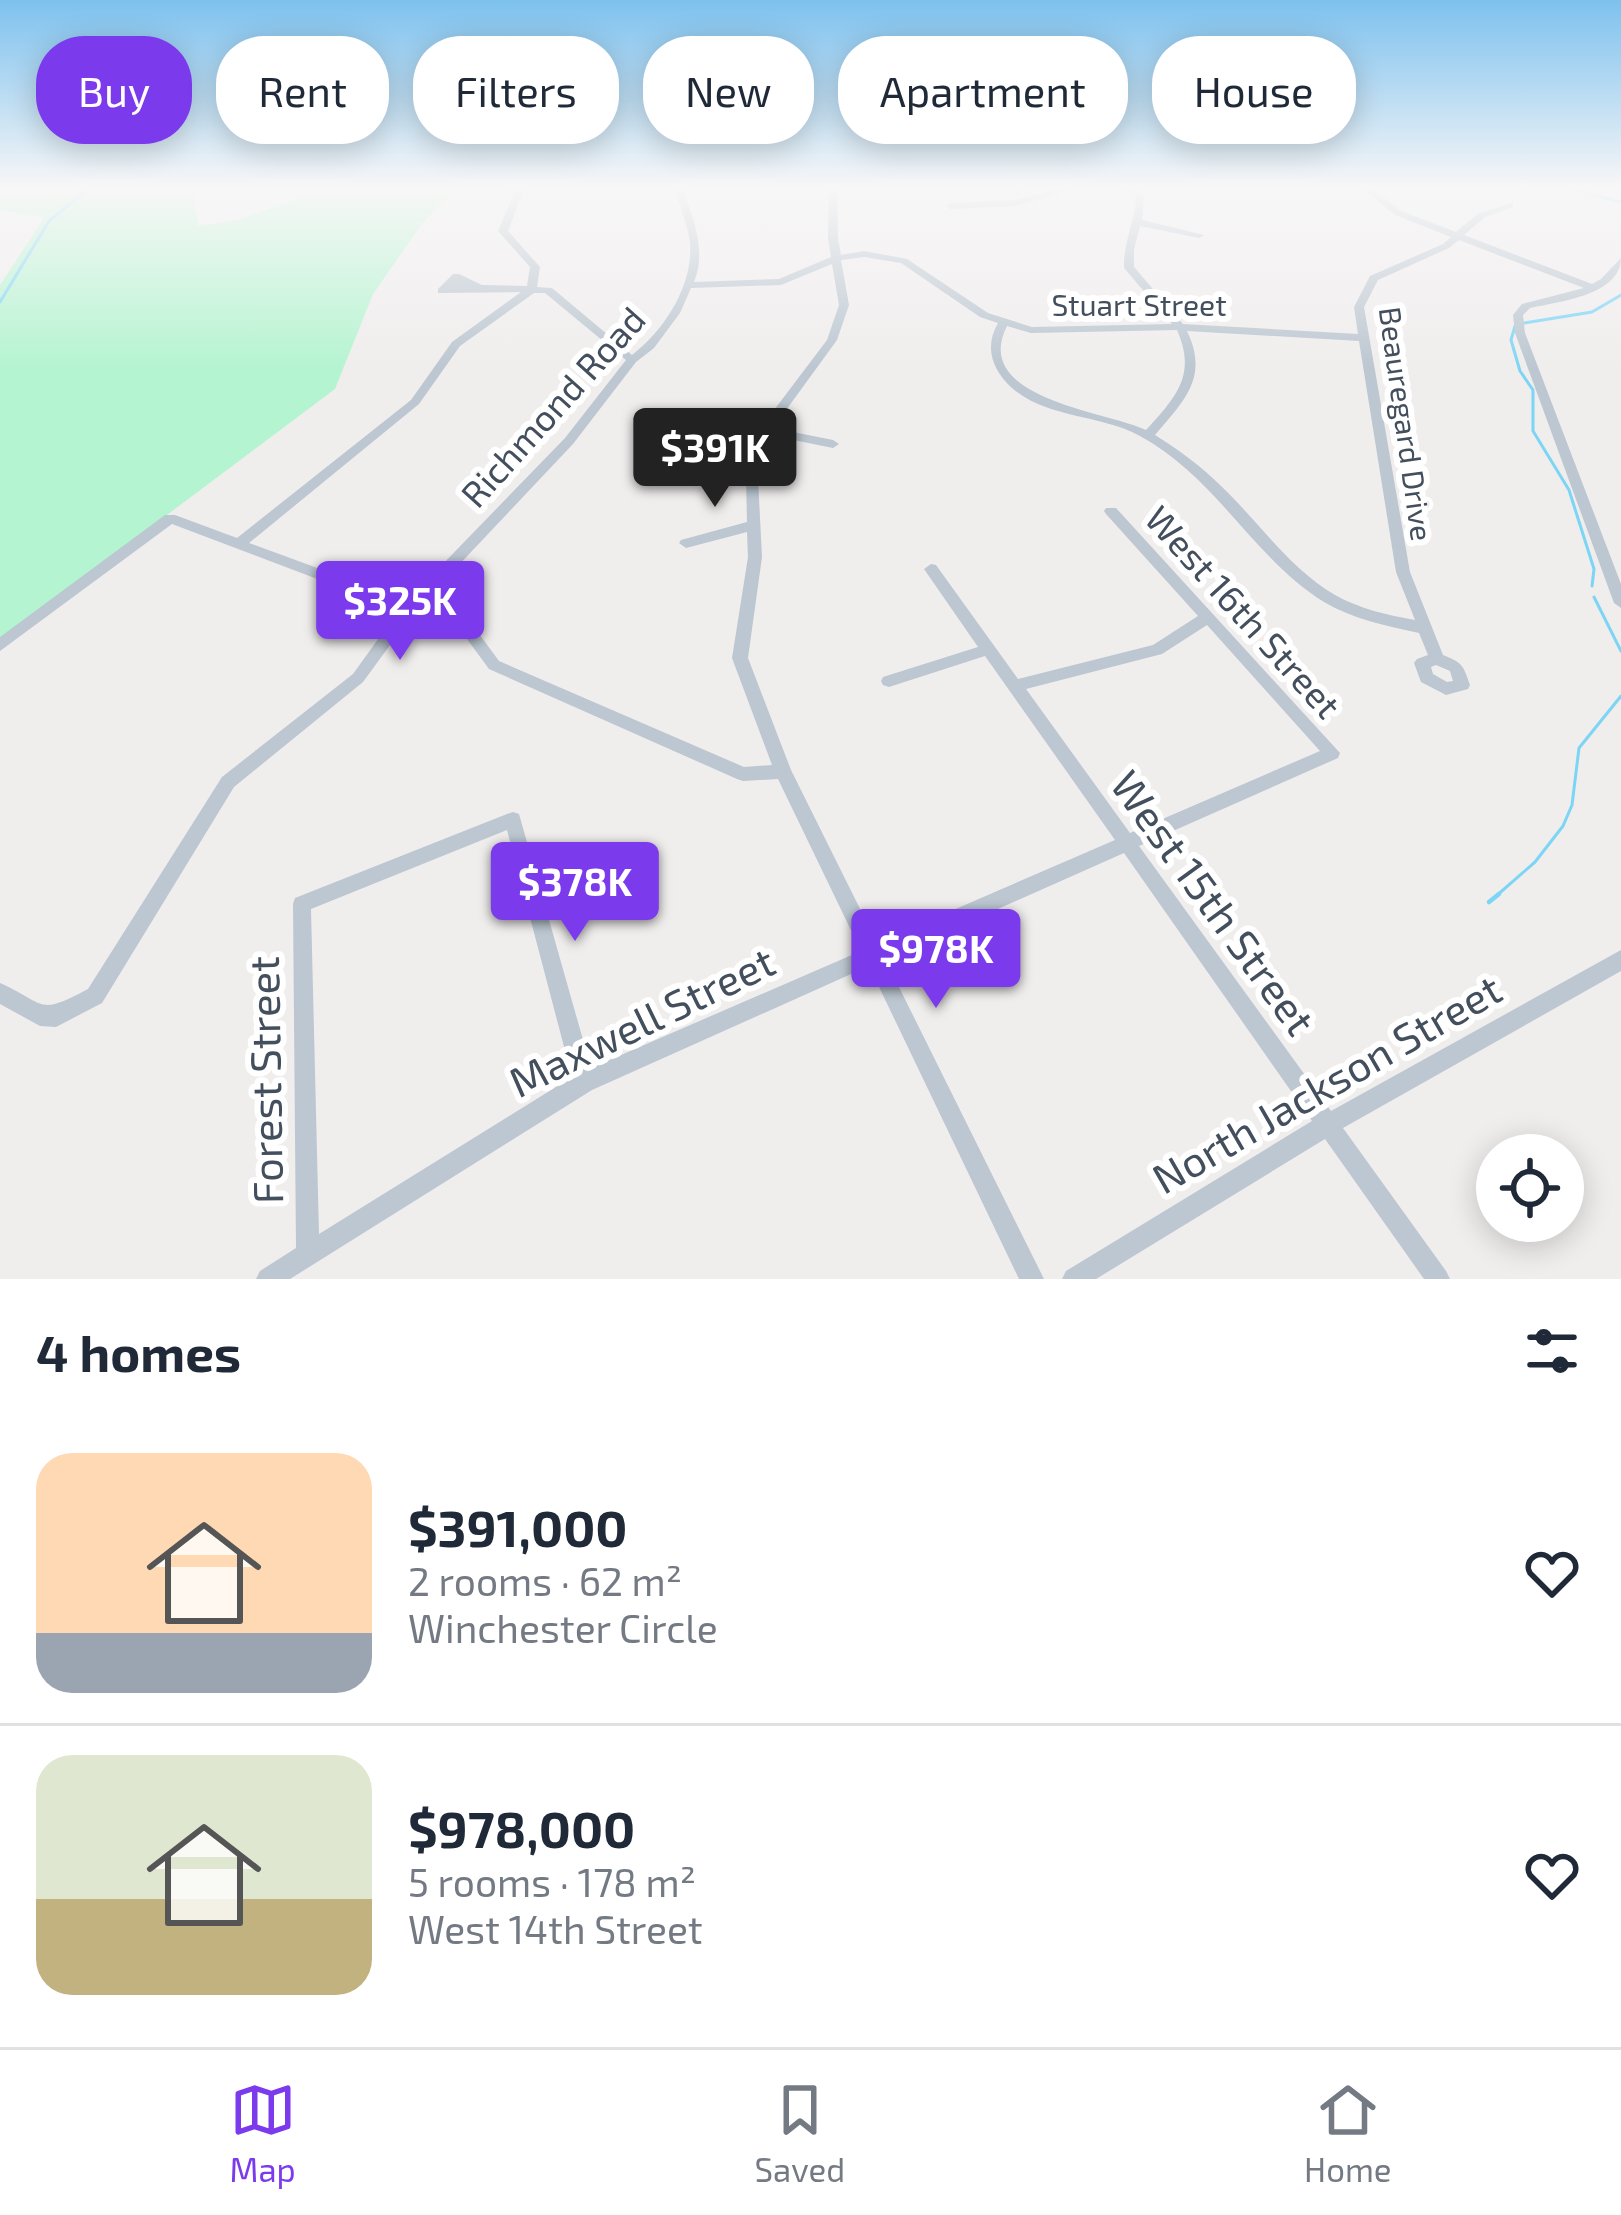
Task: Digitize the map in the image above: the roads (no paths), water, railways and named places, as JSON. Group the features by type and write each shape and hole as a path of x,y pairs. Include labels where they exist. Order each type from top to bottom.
{"street":[{"path":"240,543 415,402 456,344 531,290 535,267 519,249"},
{"path":"690,285 695,249"},
{"path":"836,249 845,290 832,340 765,430 752,478 755,525 740,658 783,771 1033,1279"},
{"path":"1129,249 1129,268 1182,327 1191,350 1190,387 1148,435"},
{"name":"Beauregard Drive","path":"1435,249 1366,286 1358,307 1403,572 1437,659"},
{"path":"1492,249 1593,288"},
{"name":"Stuart Street","path":"690,285 781,282 837,258 864,254 904,260 1003,323 1054,333 1182,327 1365,338"},
{"path":"1621,261 1616,272 1593,288 1526,306 1518,315 1520,333 1621,603"},
{"name":"Richmond Road","path":"0,993 40,1016 56,1017 94,996 228,782 358,678 407,610 568,441 632,360 650,346 690,285"},
{"path":"481,288 554,294 632,360"},
{"path":"1003,323 993,342 996,355 1021,390 1148,435 1218,486 1299,582 1364,616 1424,628"},
{"path":"765,430 833,444"},
{"name":"West 16th Street","path":"1111,511 1205,620 1332,753"},
{"path":"0,646 170,518 472,635 494,665 742,774 783,771"},
{"path":"686,543 755,525"},
{"name":"West 15th Street","path":"931,569 1438,1279"},
{"path":"1014,686 1157,650 1205,620"},
{"path":"889,681 986,650"},
{"name":"Maxwell Street","path":"268,1279 584,1082 875,950 1332,753"},
{"name":"Forest Street","path":"308,1254 302,904 513,820 584,1082"},
{"name":"North Jackson Street","path":"1073,1279 1328,1124 1621,960"}],"waterway":[{"path":"0,302 32,249"},
{"path":"1524,323 1592,312 1621,295"},
{"path":"1515,326 1511,340 1520,371 1533,390 1533,431 1569,490 1594,569 1592,586"},
{"path":"1594,597 1621,651"},
{"path":"1495,897 1535,862 1563,826 1572,805 1579,748 1621,696"},
{"path":"1489,902 1499,894"}]}
